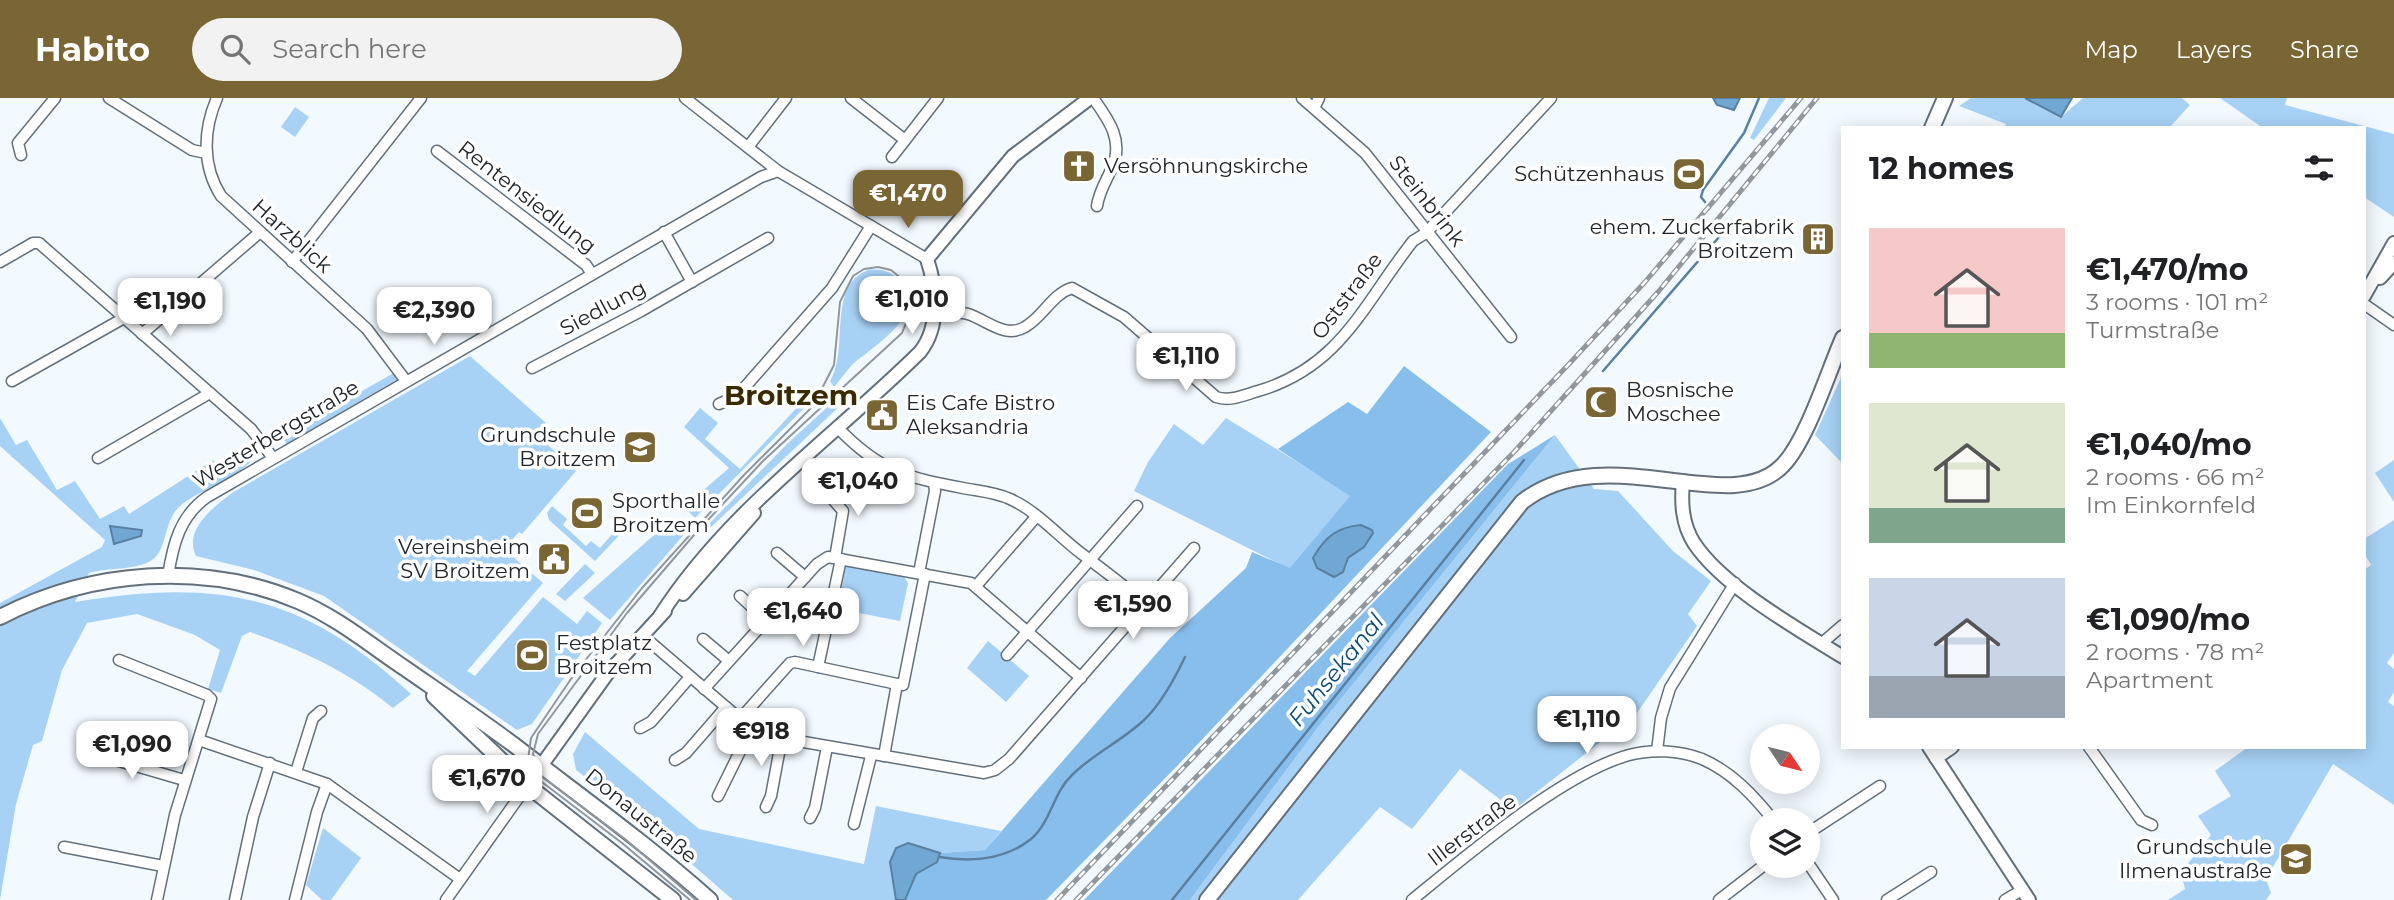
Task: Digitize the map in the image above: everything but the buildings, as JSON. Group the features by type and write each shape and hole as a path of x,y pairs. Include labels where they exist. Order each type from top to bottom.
{"main road":[{"path":"1934,126 1945,98"},
{"path":"1207,900 1522,502 1545,486 1586,474 1622,474 1737,485 1764,478 1780,468 1800,437 1841,343"},
{"path":"0,617 46,596 74,589 116,580 168,576"},
{"name":"Donaustraße","path":"168,576 239,583 297,601 348,628 541,766 655,852 710,900"},
{"name":"Donaustraße","path":"407,670 527,785 673,900"}],"street":[{"path":"21,155 18,143 55,98"},
{"path":"109,98 192,150 206,153"},
{"name":"Harzblick","path":"217,98 210,118 206,153 210,174 221,196 367,329 406,381"},
{"path":"292,262 421,98"},
{"path":"685,98 778,171 927,259"},
{"path":"748,147 786,98"},
{"path":"851,98 905,140"},
{"path":"892,157 938,98"},
{"path":"446,900 607,674 660,616 677,588 715,544 920,352 930,337 935,313 927,259 1013,156 1091,98 1107,117 1117,142 1114,163 1098,194 1097,206"},
{"name":"Steinbrink","path":"1302,98 1317,103 1365,153 1511,337"},
{"path":"1426,233 1551,98"},
{"name":"Rentensiedlung","path":"437,150 586,265 592,274"},
{"name":"Westerbergstraße","path":"168,576 174,544 191,510 273,458 664,232 761,177 778,171"},
{"path":"719,404 737,396 832,288 871,226"},
{"path":"664,232 692,282"},
{"path":"142,334 259,233"},
{"name":"Oststraße","path":"935,313 964,313 994,327 1017,330 1027,326 1063,291 1072,288 1124,317 1211,394 1227,399 1291,379 1328,354 1352,328 1413,241 1426,233"},
{"name":"Siedlung","path":"532,368 768,238"},
{"path":"0,262 33,243 39,243 210,393 261,440 273,458"},
{"path":"2366,292 2394,243"},
{"path":"2366,294 2394,263"},
{"path":"2366,305 2394,325"},
{"path":"12,381 124,318"},
{"path":"98,458 210,393"},
{"path":"837,427 882,467 934,483 1004,496 1036,517 1144,604"},
{"path":"1683,481 1681,506 1689,533 1707,558 1735,583 1841,656"},
{"path":"919,573 935,491 934,483"},
{"path":"818,667 838,559 843,510 828,494"},
{"path":"1007,655 1137,506"},
{"path":"976,586 1036,517"},
{"path":"642,635 752,727 782,737 871,756 884,756 971,773 995,771 1009,760 1194,548"},
{"path":"778,553 805,577"},
{"path":"704,689 805,577 828,557 925,574 903,685 790,663 740,719"},
{"path":"919,573 976,586 1081,677"},
{"path":"1657,751 1661,718 1670,688 1735,583"},
{"path":"740,596 766,620"},
{"path":"1821,644 1841,627"},
{"path":"703,639 729,661"},
{"path":"119,660 209,697 211,702 184,780 157,900"},
{"path":"640,729 651,722 690,677"},
{"path":"884,756 897,684"},
{"path":"675,760 686,753 726,707"},
{"path":"296,772 313,718 321,710"},
{"path":"718,796 752,727"},
{"path":"766,807 771,796 782,737"},
{"path":"199,740 327,784 460,879"},
{"path":"810,818 815,808 827,747"},
{"path":"2090,749 2141,820 2152,825"},
{"path":"1932,750 2026,895 2005,900"},
{"name":"Illerstraße","path":"1412,900 1494,835 1566,785 1608,763 1657,751 1688,755 1724,771 1745,788 1763,808"},
{"path":"88,752 184,780"},
{"path":"854,824 871,756"},
{"path":"235,900 253,817 270,763"},
{"path":"295,900 327,784"},
{"path":"1820,825 1880,786"},
{"path":"64,847 163,866"},
{"path":"1887,900 1931,872"},
{"path":"1719,900 1750,876"},
{"path":"1818,878 1833,900"}],"shaded area":[{"path":"1713,98 1740,98 1734,110 1717,105"},
{"path":"1769,98 1786,98 1754,140 1750,138"},
{"path":"1971,98 2025,98 2061,117 2083,98 2182,98 2190,105 2171,126 2006,126 1959,106"},
{"path":"2025,98 2072,98 2061,117"},
{"path":"2220,98 2287,98 2285,105 2364,126 2260,126"},
{"path":"295,107 309,117 295,137 281,127"},
{"path":"2366,127 2394,134 2394,217 2366,198"},
{"path":"868,270 887,272 899,279 908,295 908,307 894,330 851,366 834,387 830,381 836,368 847,290 855,278"},
{"path":"470,356 546,423 536,434 576,471 522,534 519,532 504,549 543,583 467,671 475,676 543,597 577,624 587,611 602,623 532,724 517,730 324,596 254,570 196,556 193,546 197,528 202,520 232,493"},
{"path":"1404,366 1491,432 1179,764 1046,900 903,900 916,874 937,862 940,853 985,850 1170,638 1246,568 1252,552 1290,568 1350,496 1278,449 1348,402 1367,414"},
{"path":"399,370 403,376 286,444 283,436"},
{"path":"1841,377 1841,462 1815,435"},
{"path":"814,389 817,391 809,403 695,518 684,507 729,468 684,427 700,408 718,423 705,439 740,469"},
{"path":"835,400 842,404 709,529 707,526 787,444"},
{"path":"0,418 16,445 27,440 57,490 75,481 100,519 124,506 129,514 213,460 216,464 256,442 260,449 245,467 178,508 170,521 160,550 152,560 138,566 89,573 75,602 172,592 215,594 256,602 295,615 333,634 371,660 411,694 393,708 360,684 325,664 250,632 242,636 221,693 208,689 220,650 195,635 137,614 87,623 62,670 42,741 33,745 16,804 0,900 0,603 102,547 105,540 0,446"},
{"path":"1226,418 1351,495 1290,569 1134,491 1148,462 1174,424 1203,445"},
{"path":"1555,435 1594,489 1618,491 1673,551 1711,581 1688,614 1697,626 1637,713 1514,810 1460,769 1412,829 1380,807 1298,900 1190,900 1319,726"},
{"path":"1555,435 1319,726 1190,900 1084,900 1508,464"},
{"path":"2394,460 2394,502 2375,473"},
{"path":"552,506 567,519 563,525 586,546 591,541 600,548 624,521 629,525 595,561 549,520 547,513"},
{"path":"672,519 687,531 610,620 583,598"},
{"path":"2394,520 2394,653 2387,663 2394,669 2394,692 2388,702 2394,706 2394,805 2333,764 2266,879 2271,893 2266,900 2168,900 2185,889 2181,872 2211,835 2198,816 2231,796 2215,771 2245,749 2366,749 2366,569 2371,565 2366,556 2366,538"},
{"path":"1361,525 1373,533 1364,547 1348,558 1343,572 1334,577 1317,568 1313,558 1332,534"},
{"path":"110,526 142,530 141,536 114,544"},
{"path":"585,564 595,573 565,601 556,594"},
{"path":"846,566 904,577 908,583 900,621 838,609"},
{"path":"988,641 1029,676 1006,702 967,668"},
{"path":"585,732 699,829 864,864 876,806 1001,831 985,850 940,853 908,843 890,862 896,900 733,900 642,821 576,770 573,754"},
{"path":"323,828 361,858 331,900 322,900 306,885"},
{"path":"908,843 940,853 937,862 916,874 905,900 896,900 890,862 896,848"}],"waterway":[{"name":"Fuhsekanal","path":"1705,202 1701,197 1703,190 1744,133 1759,98"},
{"name":"Fuhsekanal","path":"1603,371 1726,229 1726,221"},
{"name":"Fuhsekanal","path":"1172,900 1524,460"},
{"path":"939,857 987,858 1010,851 1031,839 1038,832 1060,790 1072,775 1135,727 1157,706 1185,657"}],"tram line":[{"path":"690,900 622,843 538,779 528,760 531,738 573,676 642,588 744,475 813,406 834,365 840,302 853,276 864,269 878,267 891,270 902,279 908,289 912,308 902,333 763,461 694,535 627,613 538,734 533,754 541,776 625,839 696,900"}],"railway":[{"path":"1057,900 1569,364 1645,282 1801,98"},
{"path":"1076,900 1514,452 1658,292 1817,98"}],"place":[{"name":"Versöhnungskirche","path":"1079,166"},
{"name":"Schützenhaus","path":"1689,174"},
{"name":"ehem. Zuckerfabrik Broitzem","path":"1818,239"},
{"name":"Bosnische Moschee","path":"1601,402"},
{"name":"Eis Cafe Bistro Aleksandria","path":"882,415"},
{"name":"Grundschule Broitzem","path":"640,447"},
{"name":"Sporthalle Broitzem","path":"587,513"},
{"name":"Vereinsheim SV Broitzem","path":"554,559"},
{"name":"Festplatz Broitzem","path":"532,655"},
{"name":"Grundschule Ilmenaustraße","path":"2296,859"}],"district":[{"name":"Broitzem","path":"791,395"}]}
